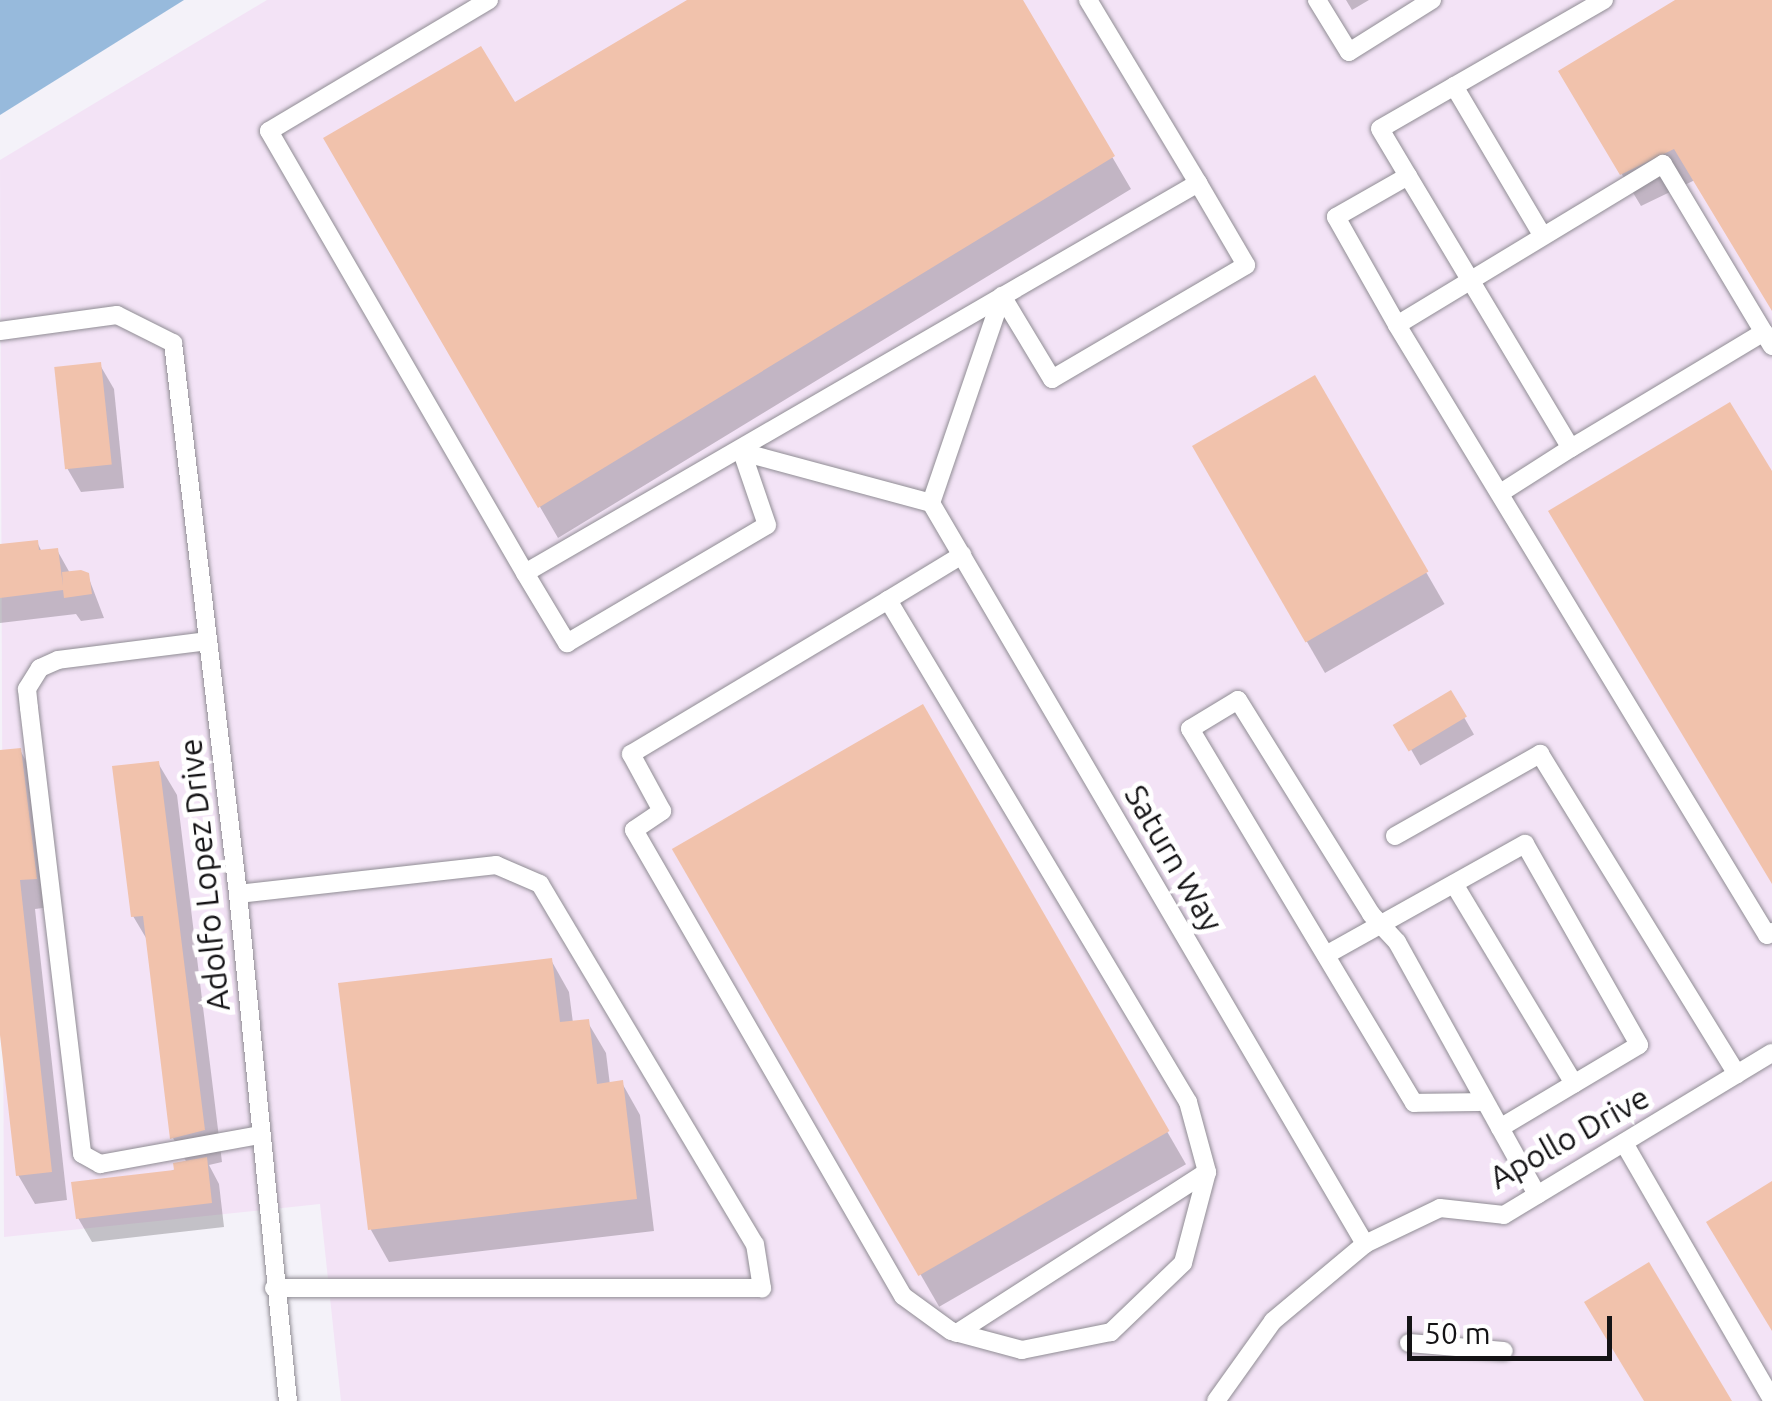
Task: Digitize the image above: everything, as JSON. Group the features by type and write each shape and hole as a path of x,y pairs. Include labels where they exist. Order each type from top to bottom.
{"lane":[{"path":"489,0 269,131 567,643 767,525 742,452"},
{"path":"1002,296 1052,379 1246,265 1088,0"},
{"path":"1318,0 1349,52 1432,0"},
{"path":"1570,448 1380,128 1604,0"},
{"path":"1454,86 1542,235"},
{"path":"1397,324 1663,164 1768,339 1570,448 1502,492"},
{"path":"1408,176 1336,218 1767,936 1772,932"},
{"path":"525,573 742,452 1198,183"},
{"path":"742,452 931,503 1002,296"},
{"name":"Adolfo Lopez Drive","path":"0,331 117,315 173,342 238,894 288,1401"},
{"name":"Saturn Way","path":"931,503 1366,1244"},
{"path":"888,600 1188,1102 1206,1172 1183,1263 1111,1332 1022,1350 958,1333 903,1296 634,830 662,810 631,754 962,555"},
{"path":"208,641 100,654 40,668 28,689 31,728 82,1154 100,1164 260,1135"},
{"path":"1486,1102 1414,1103 1190,729 1238,700 1381,925 1397,942 1486,1102 1537,1195"},
{"path":"1395,836 1540,754 1737,1074"},
{"path":"1326,955 1525,844 1639,1045 1500,1128"},
{"path":"238,894 496,864 540,884 755,1244 762,1288 274,1288"},
{"path":"1454,884 1574,1084"},
{"name":"Apollo Drive","path":"1216,1401 1273,1321 1366,1244 1423,1212 1453,1208 1504,1215 1772,1052"},
{"path":"1624,1143 1771,1398"},
{"path":"958,1333 1206,1172"},
{"path":"1409,1343 1504,1351"}],"shaded area":[{"path":"267,0 1772,0 1772,1401 341,1401 320,1204 4,1237 0,160"}],"water":[{"path":"0,0 184,0 0,115"}],"building":[{"path":"687,0 1023,0 1115,156 538,508 323,138 481,46 515,102"},
{"path":"1675,0 1772,0 1772,311 1674,149 1620,175 1558,71"},
{"path":"101,362 112,464 65,469 54,367"},
{"path":"1315,375 1428,572 1306,643 1192,446"},
{"path":"1730,402 1772,471 1772,884 1548,511"},
{"path":"38,540 39,550 58,548 63,586 62,572 81,570 89,573 92,594 64,598 63,590 0,598 0,544"},
{"path":"1451,690 1467,717 1409,752 1393,725"},
{"path":"923,704 1170,1131 918,1276 672,849"},
{"path":"21,748 37,879 20,880 52,1172 16,1176 0,1035 0,750"},
{"path":"159,761 205,1130 170,1139 143,916 131,917 112,766"},
{"path":"552,958 560,1022 589,1019 597,1084 623,1080 637,1199 368,1230 338,983"},
{"path":"207,1157 212,1203 76,1219 71,1182 174,1170 173,1163"},
{"path":"1772,1181 1772,1331 1706,1222"},
{"path":"1649,1262 1732,1401 1644,1401 1584,1302"}]}
